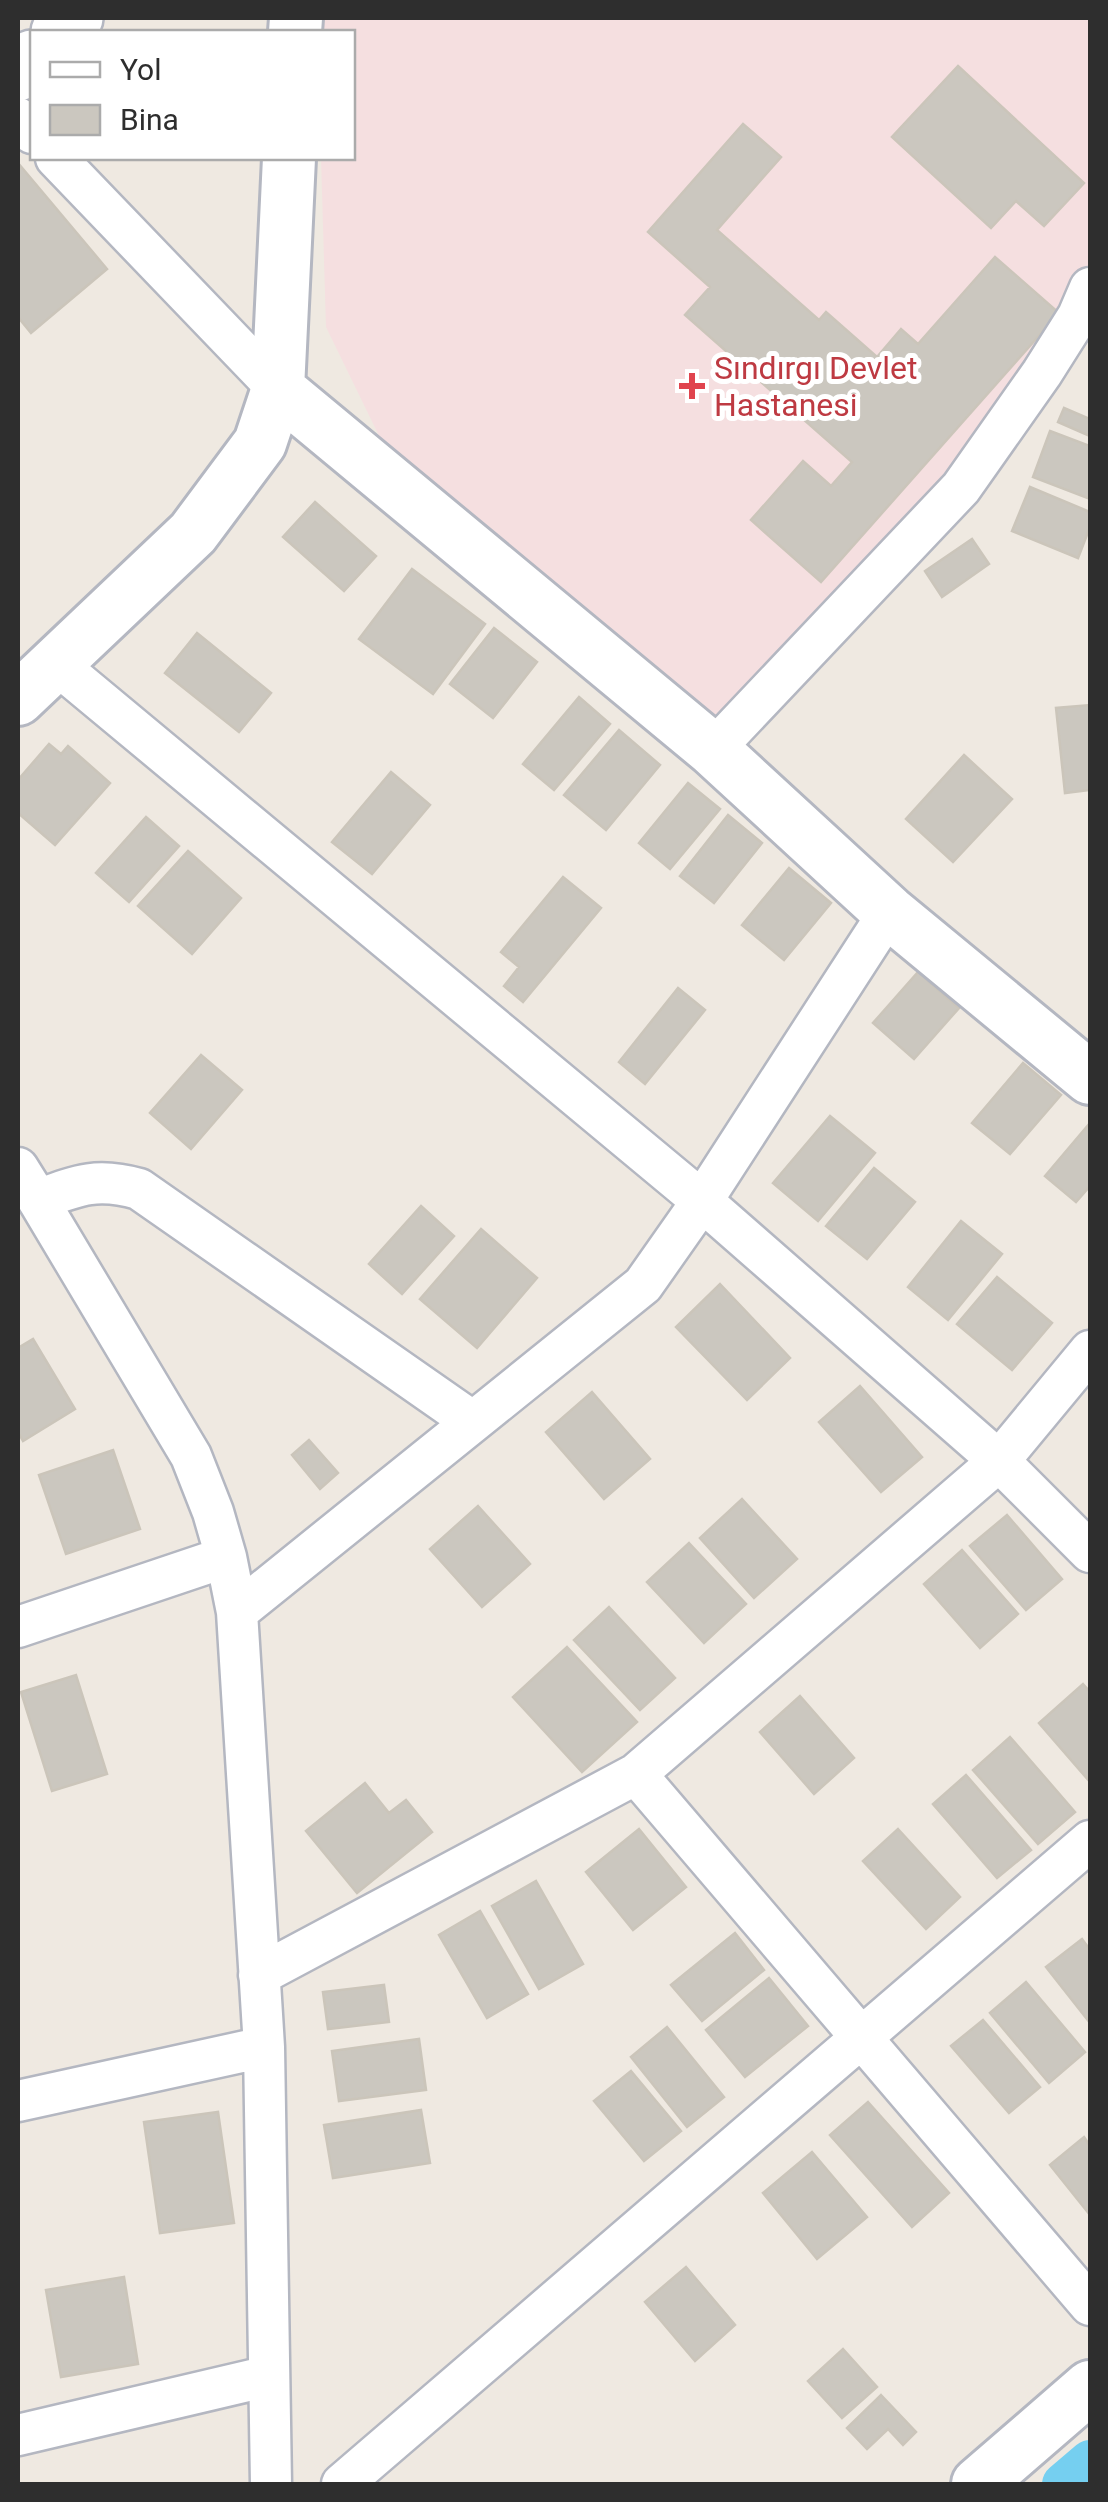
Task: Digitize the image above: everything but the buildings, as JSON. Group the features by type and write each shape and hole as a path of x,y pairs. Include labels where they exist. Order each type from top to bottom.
{"street":[{"path":"58,160 278,389 713,750 889,912 1090,1078"},
{"path":"18,699 192,532 260,443 278,389 289,160"},
{"path":"713,750 962,488 1042,374 1078,316 1090,288"},
{"path":"55,663 702,1200 999,1461 1090,1552"},
{"path":"238,1612 643,1285 889,912"},
{"path":"271,2484 264,2047 238,1612 213,1512 190,1456 28,1184 119,1183 139,1190 473,1422"},
{"path":"259,1975 636,1774 999,1461 1090,1351"},
{"path":"18,1627 226,1557"},
{"path":"636,1774 1090,2304"},
{"path":"342,2484 1090,1841"},
{"path":"18,2101 264,2047"},
{"path":"18,2434 269,2376"},
{"path":"978,2484 1090,2386"}],"shaded area":[{"name":"Sındırgı Devlet Hastanesi","path":"316,18 1090,18 1090,292 954,499 730,730 384,446 326,327 321,160 355,160 355,30 316,30"}],"waterway":[{"path":"1063,2484 1090,2461"}],"place":[{"name":"Sındırgı Devlet Hastanesi","path":"692,386"}]}
